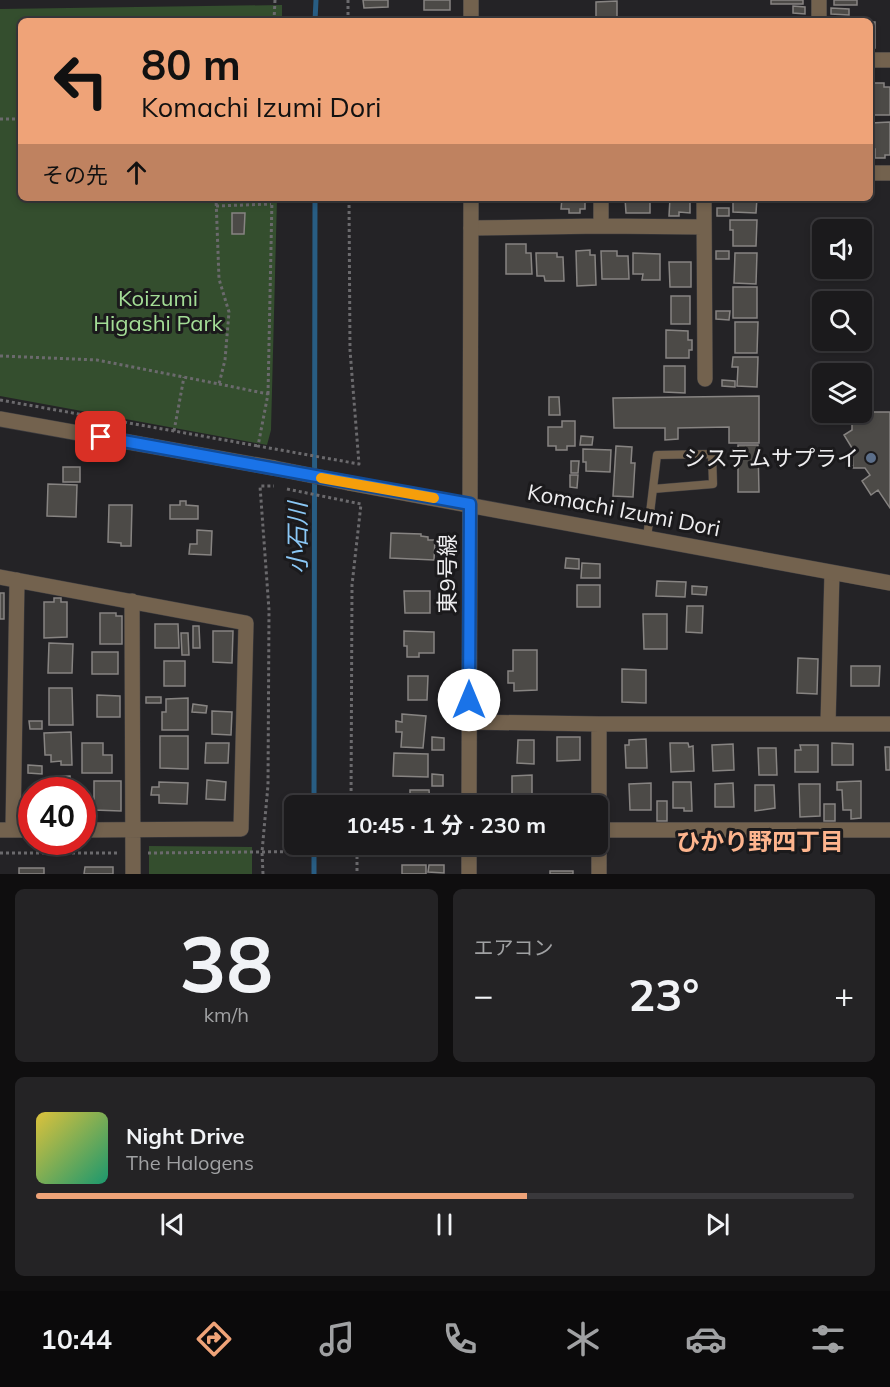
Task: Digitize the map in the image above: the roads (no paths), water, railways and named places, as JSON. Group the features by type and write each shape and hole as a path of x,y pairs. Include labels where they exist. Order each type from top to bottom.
{"street":[{"path":"471,0 471,18"},
{"path":"819,0 819,18"},
{"path":"873,60 890,60"},
{"path":"873,173 890,173"},
{"name":"東9号線","path":"469,795 471,201"},
{"path":"601,201 601,226"},
{"path":"704,201 705,379"},
{"path":"471,228 704,227"},
{"name":"Komachi Izumi Dori","path":"0,419 890,583"},
{"path":"828,723 832,573"},
{"path":"0,577 246,623 241,829 96,830"},
{"path":"7,830 17,580"},
{"path":"132,601 134,874"},
{"path":"469,722 890,724"},
{"path":"599,724 599,795"},
{"path":"608,830 890,830"},
{"path":"469,855 469,874"},
{"path":"599,855 599,874"}],"lane":[{"path":"647,538 657,455 712,454 713,484 653,489"}],"waterway":[{"name":"小石川","path":"315,18 316,0"},
{"name":"小石川","path":"314,795 315,201"},
{"name":"小石川","path":"314,855 314,874"}],"place":[{"name":"システムサプライ","path":"871,458"}],"district":[{"name":"ひかり野四丁目","path":"760,841"}],"park label":[{"name":"Koizumi Higashi Park","path":"158,310"}]}
